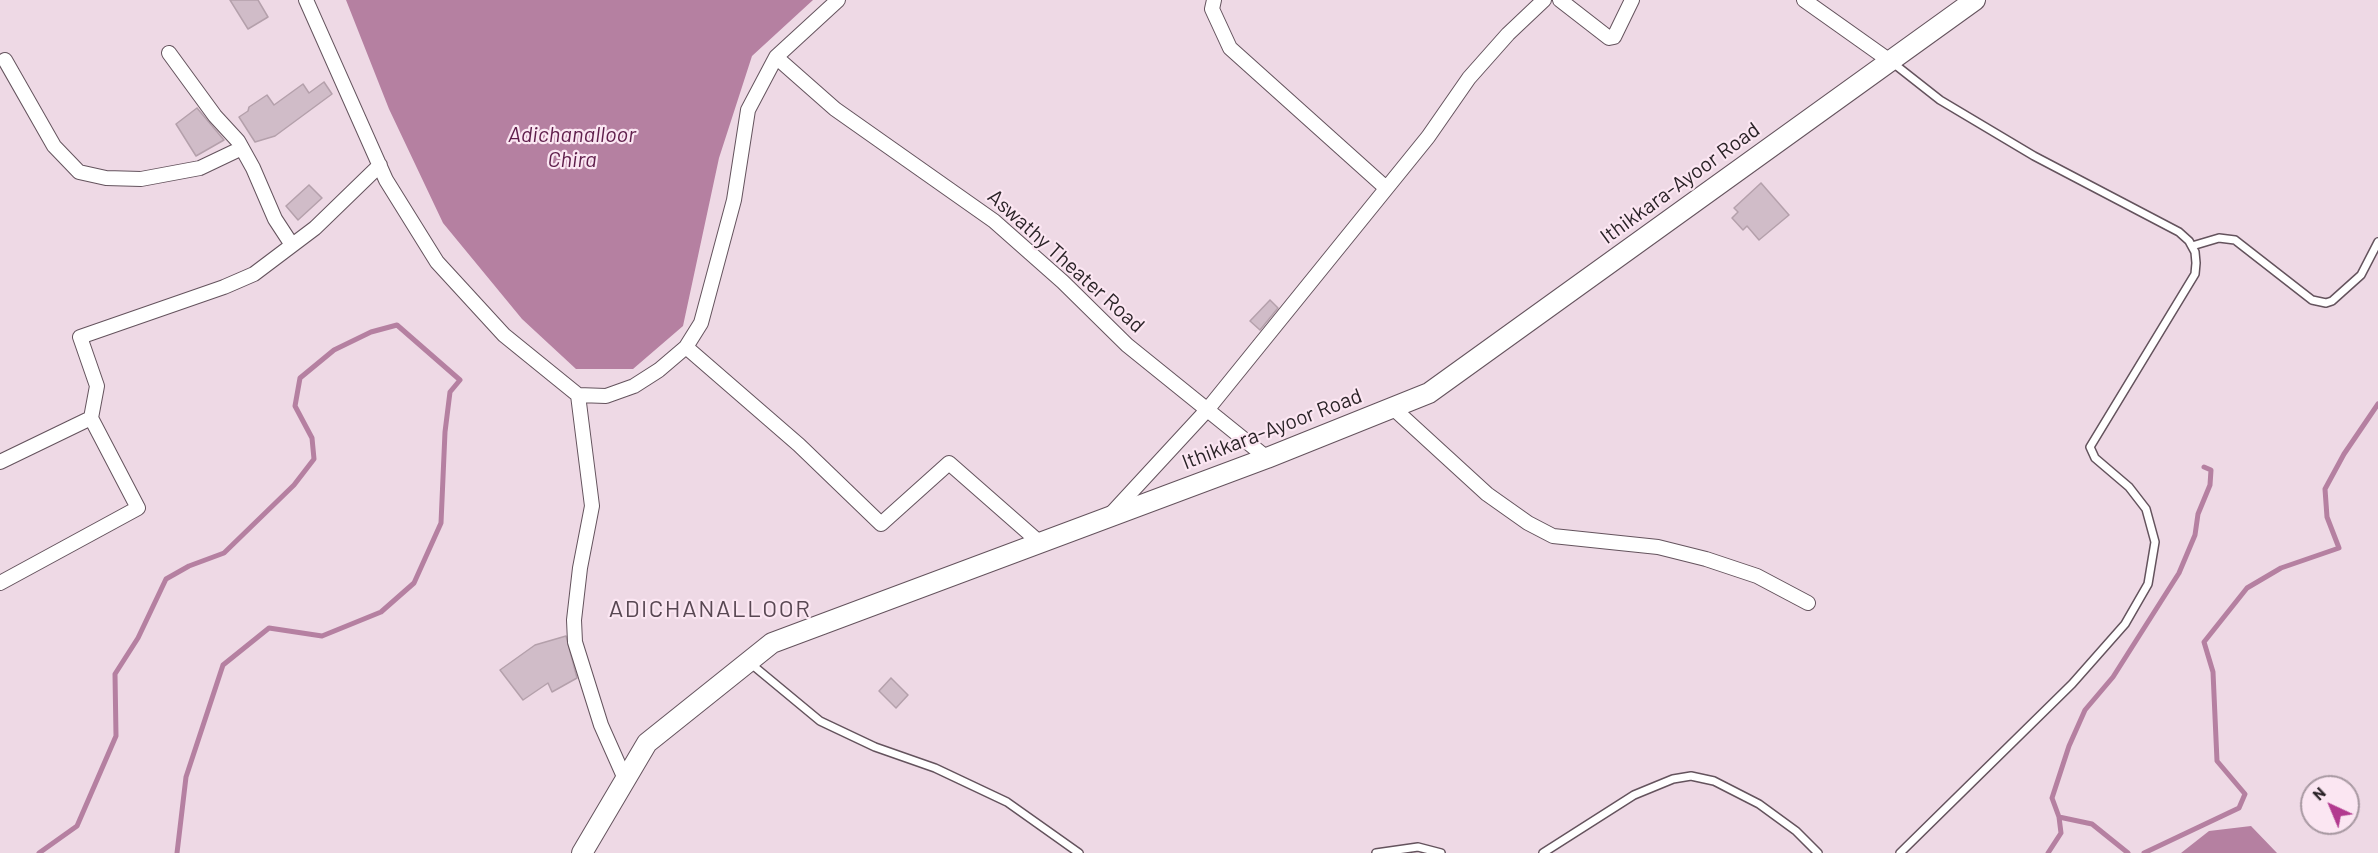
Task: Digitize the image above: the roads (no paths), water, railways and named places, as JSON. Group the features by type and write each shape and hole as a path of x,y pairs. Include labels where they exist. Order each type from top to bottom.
{"main road":[{"name":"Ithikkara-Ayoor Road","path":"585,852 647,743 772,643 1267,459 1429,393 1975,0"}],"street":[{"path":"306,0 380,165 437,262 504,335 578,395 606,396 634,386 659,370 686,347 701,323 708,304 734,200 748,110 776,57 838,0"},
{"path":"1214,0 1212,9 1230,48 1386,188"},
{"path":"1108,517 1207,410 1428,137 1469,78 1508,34 1544,0"},
{"path":"1560,0 1609,38 1614,37 1632,0"},
{"path":"1804,0 1890,61"},
{"path":"169,53 242,148 275,219 292,245"},
{"name":"Aswathy Theater Road","path":"776,57 843,115 994,221 1063,282 1127,345 1267,459"},
{"path":"5,60 54,146 78,172 106,178 141,179 200,168 242,148"},
{"path":"0,583 138,508 91,418 97,386 80,337 254,274 315,228 380,165"},
{"path":"686,347 799,445 881,524 903,501 949,463 1039,542"},
{"path":"578,395 592,506 579,579 574,620 575,642 601,725 625,779"},
{"path":"1393,408 1487,494 1528,524 1553,537 1658,547 1706,559 1757,576 1808,603"},
{"path":"0,462 91,418"}],"lane":[{"path":"1890,61 1940,100 2034,156 2179,232 2195,252 2194,274 2090,447 2095,458 2130,487 2146,509 2155,542 2148,584 2126,624 2073,684 1900,853"},
{"path":"2192,246 2219,238 2235,240 2312,300 2326,303 2332,301 2361,275 2378,242"},
{"path":"748,661 820,721 875,747 934,768 1007,802 1079,853"},
{"path":"1543,853 1634,795 1673,779 1691,776 1714,782 1759,804 1796,831 1818,853"},
{"path":"1376,853 1418,847 1441,853"}],"water":[{"name":"Adichanalloor Chira","path":"346,0 813,0 752,56 719,158 683,326 633,369 576,369 522,319 443,223 389,109"},
{"path":"2251,826 2277,853 2181,853 2209,831"}],"waterway":[{"path":"39,853 77,826 116,736 115,674 138,638 166,579 189,566 224,553 294,485 314,459 312,438 295,406 300,378 334,350 371,332 397,325 460,380 450,392 445,432 441,523 414,583 381,612 322,636 269,628 223,665 186,777 177,853"},
{"path":"2144,853 2239,808 2245,794 2217,761 2213,672 2204,642 2247,588 2281,568 2339,548 2327,517 2325,489 2344,454 2378,404"},
{"path":"2048,853 2061,833 2059,817 2052,798 2069,746 2085,710 2113,677 2179,573 2195,535 2198,514 2210,485 2211,470 2204,467"},
{"path":"2059,817 2092,824 2128,853"}],"district":[{"name":"ADICHANALLOOR","path":"710,609"}]}
